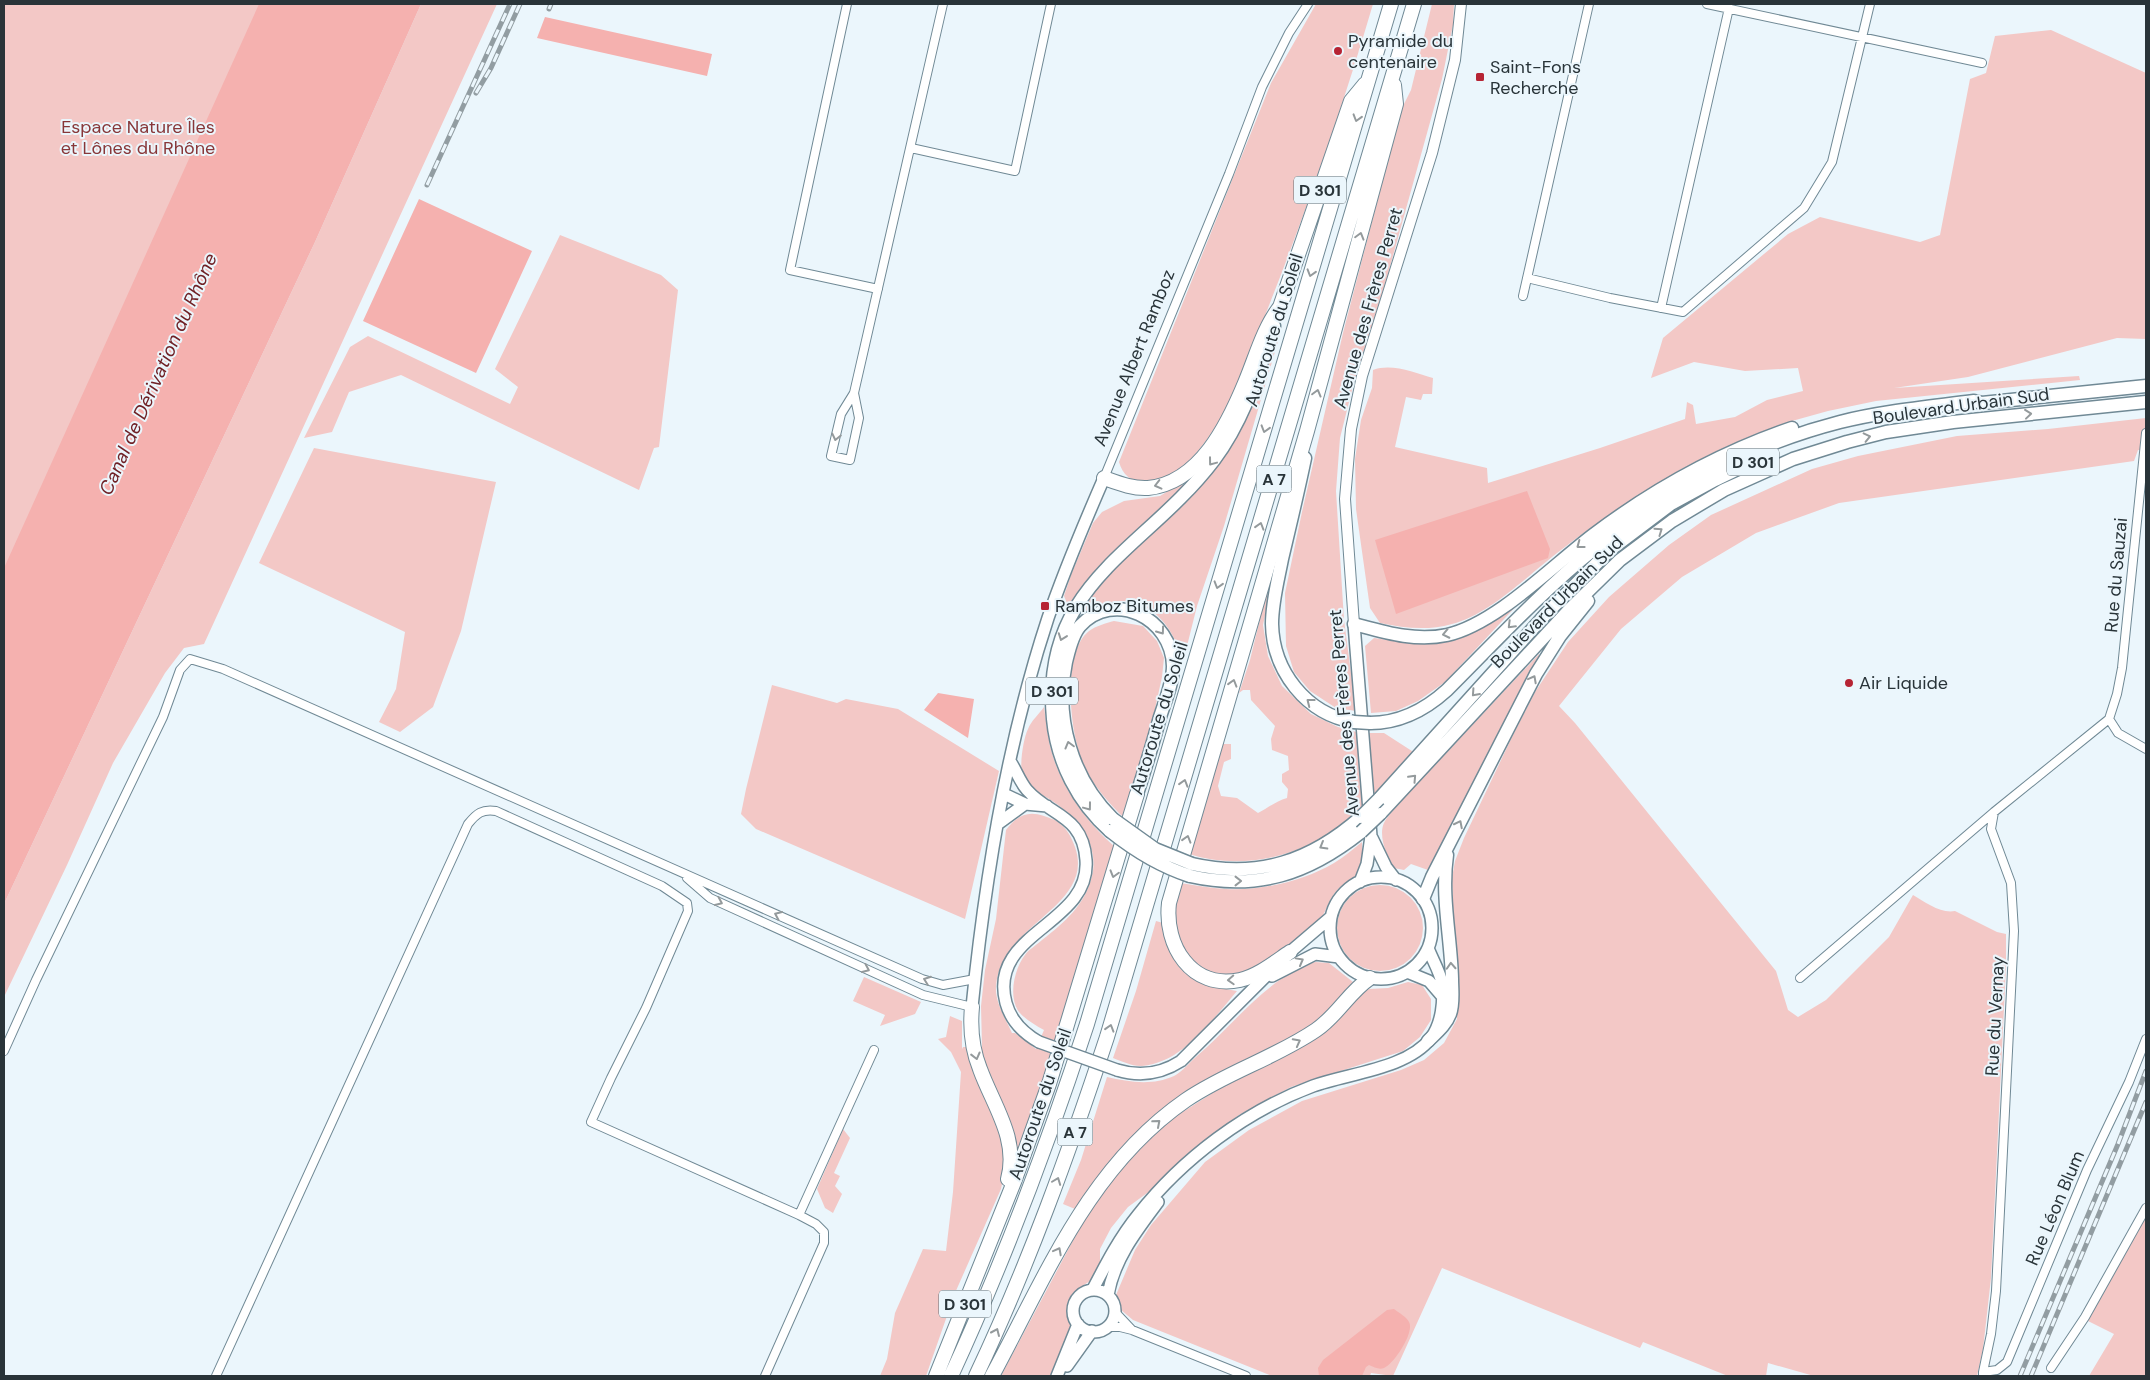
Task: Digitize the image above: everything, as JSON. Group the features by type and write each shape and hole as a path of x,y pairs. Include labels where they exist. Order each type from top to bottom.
{"highway":[{"name":"Autoroute du Soleil","path":"951,1376 996,1275 1036,1174 1087,1024 1391,4"},
{"name":"A 7","path":"976,1376 1012,1295 1042,1220 1070,1147 1104,1045 1414,4"},
{"name":"D 301","path":"1366,834 1306,867 1276,877 1233,881 1191,870 1091,811 1076,790 1065,769 1057,743 1052,714 1052,685 1060,641 1072,614 1106,568 1183,496 1204,473 1226,443 1253,388 1351,101 1369,78"},
{"path":"1290,952 1256,974 1244,978 1227,981 1207,977 1192,969 1178,953 1170,935 1168,911 1173,886 1307,431 1396,104 1393,78"},
{"path":"1104,478 1127,486 1148,488 1172,481 1196,464 1211,446 1228,420 1270,319 1280,307"},
{"name":"Boulevard Urbain Sud","path":"1982,403 2146,386"},
{"path":"1354,624 1387,633 1416,637 1447,635 1468,628 1501,608 1567,555 1676,478 1743,446 1812,421 1859,410 1969,396 1982,403"},
{"path":"1307,431 1308,446 1275,594 1272,620 1274,640 1284,671 1302,695 1316,707 1332,715 1354,722 1370,723 1397,719 1431,703 1447,690 1546,591 1594,548 1645,510 1696,479 1790,438 1839,423 1909,409 1974,401 1982,403"},
{"name":"Boulevard Urbain Sud","path":"1366,834 1380,814 1569,610 1620,560 1658,531 1706,500 1769,469 1820,450 1866,437 1914,427 2146,402"},
{"name":"D 301","path":"1191,870 1238,870 1280,864 1312,853 1327,844 1361,817 1379,799 1580,579 1623,539 1671,504 1740,468 1811,439 1888,419 1975,406 1982,403"},
{"path":"1423,899 1448,845 1547,655 1620,560"},
{"name":"D 301","path":"1112,825 1089,790 1074,759 1065,728 1063,698 1065,667 1076,631 1090,618 1115,610 1130,611 1142,615 1156,625 1166,639 1173,664 1170,686 1138,794"},
{"path":"993,1234 1028,1145 1068,1026 1138,794"},
{"path":"1428,1041 1444,1025 1450,1014 1452,1002 1444,876 1448,845"},
{"path":"992,1376 1078,1215 1095,1189 1124,1154 1157,1122 1186,1100 1231,1074 1298,1041 1325,1024 1360,985 1370,978"},
{"path":"972,1007 971,1030 975,1053 1007,1132 1011,1151 1009,1174 993,1221 993,1234"},
{"name":"D 301","path":"936,1376 993,1234"}],"main road":[{"name":"Avenue Albert Ramboz","path":"972,1007 999,823 1016,735 1052,608 1066,567 1104,478"},
{"name":"Avenue des Frères Perret","path":"1354,624 1366,834"},
{"path":"1010,761 1028,791 1064,817 1077,832 1085,848 1086,866 1082,884 1075,899 1058,916 1025,942 1012,958 1006,972 1004,993 1009,1012 1021,1029 1039,1042 1130,1073 1151,1073 1176,1064 1192,1052 1290,952 1331,917"},
{"path":"1005,790 1028,791"},
{"path":"1005,790 1026,804 1047,806"},
{"path":"999,823 1026,804"},
{"path":"1366,834 1396,880"},
{"path":"1360,882 1367,864 1366,834"},
{"path":"1378,878 1396,880 1408,885 1423,899 1431,919 1432,934 1428,948 1420,962 1407,972 1389,979 1370,978 1352,970 1339,957 1331,938 1331,917 1339,899 1348,889 1360,882 1378,878"},
{"path":"1093,1290 1121,1238 1155,1194 1186,1165 1232,1128 1274,1103 1330,1080 1398,1061 1413,1054 1428,1041 1441,1017 1441,980 1428,948"},
{"path":"1264,980 1315,954 1339,957"},
{"path":"1407,972 1430,981 1441,995"},
{"path":"1108,1295 1111,1281 1124,1251 1137,1230 1186,1165"},
{"path":"1093,1290 1101,1291 1108,1295 1114,1303 1115,1312 1113,1321 1107,1327 1100,1331 1092,1331 1084,1329 1078,1324 1074,1316 1073,1307 1077,1298 1084,1292 1093,1290"},
{"path":"1057,1376 1078,1324"},
{"path":"1061,1376 1075,1353 1092,1331"}],"street":[{"path":"847,4 790,270 878,289"},
{"path":"854,393 859,418 850,460 831,456 841,414 854,393 943,4"},
{"path":"911,148 1015,171 1051,4"},
{"name":"Avenue Albert Ramboz","path":"1104,478 1229,174 1262,87 1289,34 1308,4"},
{"name":"Avenue des Frères Perret","path":"1354,624 1345,499 1352,422 1362,376 1437,136 1455,60 1460,4"},
{"path":"1523,296 1589,4"},
{"path":"1707,4 1982,63"},
{"path":"1527,278 1683,312 1804,208 1832,162 1870,4"},
{"path":"1661,308 1729,8"},
{"name":"Rue du Sauzai","path":"2109,719 2117,694 2122,668 2146,433"},
{"path":"4,1051 36,980 164,717 180,670 190,659 223,669 933,983 943,984 975,979"},
{"path":"1800,978 1994,812 2109,719 2118,733 2146,749"},
{"path":"216,1376 468,824 478,813 486,810 496,811 662,886 687,903 688,911 677,938 646,1008 610,1078 591,1122 799,1215 816,1224 824,1232 824,1243 765,1376"},
{"name":"Rue du Vernay","path":"1983,1374 1991,1334 1996,1291 2014,931 2011,883 1991,829 1994,812"},
{"path":"680,872 710,898 924,995 972,1007"},
{"name":"Rue Léon Blum","path":"1983,1374 1997,1370 2007,1362 2087,1170 2129,1082 2146,1039"},
{"path":"799,1215 874,1050"},
{"path":"2051,1368 2085,1317 2146,1208"},
{"path":"1115,1312 1126,1321 1132,1330"},
{"path":"1107,1327 1120,1327 1132,1330 1246,1376"}],"green space":[{"name":"Espace Nature Îles et Lônes du Rhône","path":"4,4 346,4 4,750"},
{"path":"421,4 497,4 204,644 184,648 165,673 113,763 4,997 4,904 315,242"},
{"path":"1316,4 1373,4 1336,123 1279,279 1241,376 1212,432 1200,449 1182,468 1164,478 1149,482 1138,482 1126,475 1119,462 1271,83"},
{"path":"1432,4 1454,4 1453,25 1442,79 1386,281 1354,382 1340,438 1336,491 1344,620 1356,711 1336,708 1310,691 1294,672 1286,646 1285,593 1343,333 1401,110 1411,90"},
{"path":"2051,30 2146,73 2146,339 2117,338 1968,377 1894,388 2079,376 2080,380 1876,401 1792,421 1677,471 1656,487 1593,526 1481,612 1452,624 1425,628 1380,623 1370,608 1356,509 1355,459 1361,420 1372,388 1373,370 1396,368 1433,378 1432,394 1423,394 1421,400 1406,397 1395,447 1487,468 1488,483 1685,419 1687,402 1693,405 1696,424 1735,417 1767,400 1803,391 1798,368 1745,371 1694,362 1651,378 1663,338 1788,234 1820,217 1920,242 1940,235 1970,79 1986,73 1995,36"},
{"path":"560,235 661,275 678,290 659,447 654,448 639,490 401,375 349,392 332,432 304,438 350,347 368,336 510,404 518,387 495,369"},
{"path":"1280,328 1281,331 1224,526 1197,606 1186,650 1178,648 1170,630 1157,615 1141,605 1121,601 1101,606 1083,614 1064,607 1066,601 1064,596 1071,575 1093,523 1102,512 1124,501 1160,496 1181,483 1184,486 1204,482 1248,412 1263,379"},
{"path":"2146,418 2146,451 2138,450 2134,461 1839,503 1756,533 1682,577 1621,629 1559,706 1575,723 1776,971 1788,1010 1798,1017 1826,1000 1889,937 1913,895 1939,909 1955,911 1997,932 2006,934 1991,1278 1983,1349 1977,1376 1814,1376 1768,1363 1766,1376 1728,1376 1643,1342 1640,1348 1442,1268 1393,1376 1371,1373 1370,1376 1272,1376 1133,1320 1121,1310 1116,1295 1135,1250 1151,1225 1205,1162 1249,1130 1302,1101 1401,1070 1424,1060 1444,1043 1457,1019 1452,878 1455,861 1464,838 1535,692 1568,642 1609,597 1669,545 1711,515 1812,469 1858,456 1957,436 2048,429"},
{"path":"314,448 496,482 461,631 433,707 400,732 379,722 396,689 405,632 259,563"},
{"path":"1268,586 1271,586 1263,625 1268,656 1282,686 1311,714 1338,727 1360,733 1384,733 1415,753 1353,817 1316,841 1296,850 1254,860 1232,861 1210,859 1189,854 1222,744 1231,744 1231,759 1224,762 1218,786 1221,796 1237,798 1258,813 1287,798 1288,789 1282,782 1282,774 1289,770 1288,756 1272,750 1271,739 1275,726 1251,700 1250,690 1243,690 1239,693 1250,660"},
{"path":"1520,602 1445,682 1418,701 1396,711 1371,713 1365,646 1374,638 1416,644 1442,642"},
{"path":"1114,621 1143,626 1157,641 1164,658 1155,709 1124,818 1096,786 1083,763 1078,750 1072,714 1071,675 1074,657 1080,642 1092,629"},
{"path":"1539,654 1541,658 1435,861 1428,870 1411,864 1404,870 1394,868 1386,852 1382,834 1382,828 1386,820 1404,798"},
{"path":"772,685 837,703 846,699 898,709 999,771 965,919 756,829 741,814"},
{"path":"1044,707 1050,746 1054,760 1067,788 1083,813 1114,846 1058,1041 1021,1145 1008,1156 1001,1189 955,1293 926,1376 880,1376 887,1359 895,1313 923,1249 946,1251 953,1192 961,1072 951,1052 938,1039 946,1037 950,1016 962,1021 962,1049 963,1047 982,1047 981,1006 985,970 996,919 1006,830 1014,821 1027,814 1038,814 1053,819 1061,825 1072,839 1078,868 1072,885 1060,901 1013,947 1001,965 996,987 999,1005 1012,1033 1015,1033 1036,1049 1044,1030 1019,1012 1013,991 1015,975 1027,953 1073,912 1084,896 1092,876 1094,864 1089,841 1076,821 1059,806 1029,786 1022,776 1022,755 1026,734 1031,723"},
{"path":"1362,842 1359,875 1337,890 1321,918 1314,926 1293,943 1254,967 1234,975 1212,973 1201,969 1192,962 1179,945 1176,935 1175,914 1180,883 1220,889 1239,889 1268,886 1296,880 1338,861"},
{"path":"1380,885 1396,888 1404,892 1416,904 1420,912 1423,928 1420,944 1416,952 1404,964 1396,968 1380,971 1364,968 1356,964 1344,952 1340,944 1337,928 1340,912 1344,904 1356,892 1364,888"},
{"path":"1156,921 1163,923 1171,953 1185,973 1207,984 1237,991 1196,1038 1184,1048 1171,1057 1157,1063 1139,1066 1113,1058 1136,991"},
{"path":"1315,962 1329,963 1353,982 1332,1009 1304,1032 1248,1059 1116,1156 1075,1209 1063,1204 1081,1160 1107,1077 1132,1082 1149,1082 1174,1076 1266,990 1297,969"},
{"path":"864,977 921,1002 915,1014 880,1026 885,1015 853,1001"},
{"path":"1408,982 1422,985 1431,999 1431,1020 1420,1037 1403,1051 1291,1087 1239,1115 1185,1156 1154,1188 1128,1207 1111,1228 1100,1249 1100,1266 1097,1276 1074,1292 1068,1304 1072,1326 1050,1376 1001,1376 1086,1216 1121,1167 1170,1120 1222,1087 1314,1040 1358,996 1369,989 1388,988"},
{"path":"843,1129 850,1138 834,1173 840,1176 835,1186 842,1194 833,1213 825,1208 817,1189"},
{"path":"2146,1216 2146,1376 2089,1376 2114,1334 2088,1321"}],"water":[{"name":"Canal de Dérivation du Rhône","path":"259,4 421,4 315,242 4,904 4,568"},
{"path":"545,17 712,54 707,76 537,38"},
{"path":"419,199 532,251 476,373 363,321"},
{"path":"1527,491 1550,549 1548,558 1396,614 1375,540"},
{"path":"938,693 974,699 968,738 924,710"},
{"path":"1394,1309 1407,1318 1410,1327 1406,1340 1393,1361 1380,1369 1369,1365 1362,1376 1319,1376 1318,1368 1323,1360 1387,1310"}],"railway":[{"path":"427,185 510,4"},
{"path":"476,93 491,68 520,4"},
{"path":"549,9 551,4"},
{"path":"2020,1376 2118,1144 2146,1071"},
{"path":"2031,1376 2146,1102"}],"place":[{"name":"Pyramide du centenaire","path":"1338,51"},
{"name":"Saint-Fons Recherche","path":"1480,77"},
{"name":"Ramboz Bitumes","path":"1045,606"},
{"name":"Air Liquide","path":"1849,683"}]}
